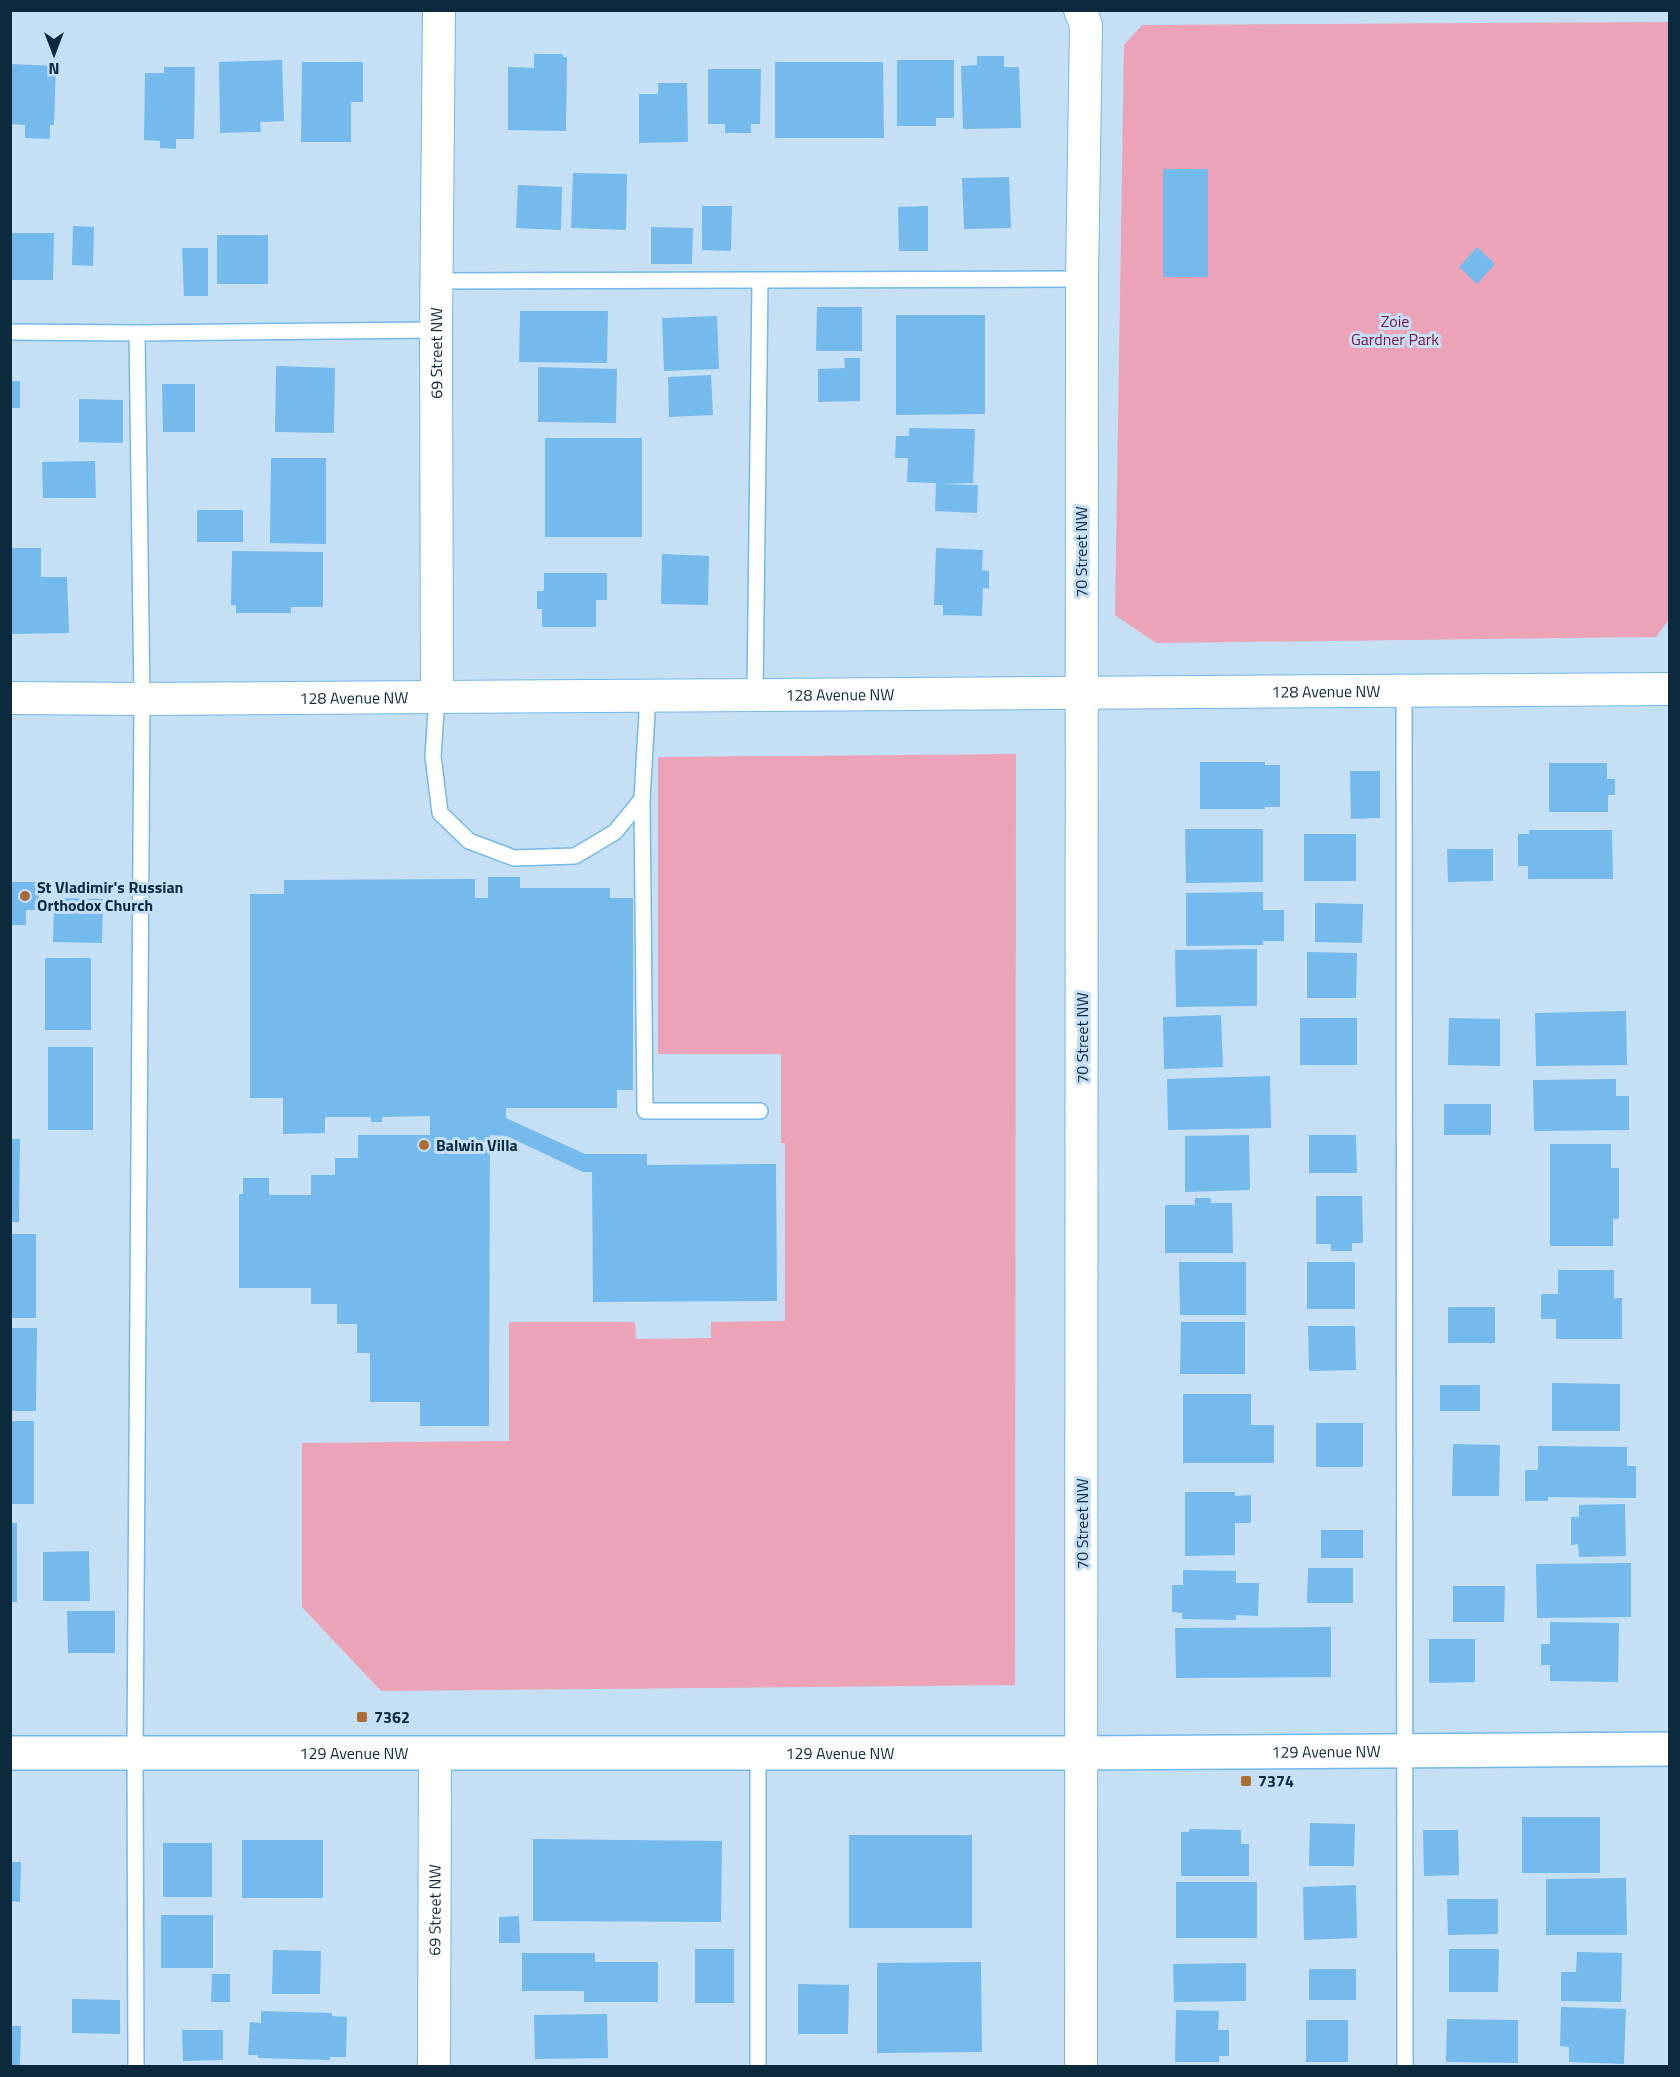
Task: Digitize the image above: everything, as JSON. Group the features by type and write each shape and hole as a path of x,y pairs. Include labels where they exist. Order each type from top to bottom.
{"street":[{"name":"69 Street NW","path":"437,697 436,330 439,10"},
{"name":"70 Street NW","path":"1080,10 1086,25 1082,279 1081,2067"},
{"name":"128 Avenue NW","path":"10,698 1670,689"},
{"name":"129 Avenue NW","path":"10,1753 1082,1754 1670,1749"},
{"name":"69 Street NW","path":"434,2067 435,1754"}],"lane":[{"path":"437,281 1082,279"},
{"path":"755,694 760,281"},
{"path":"10,332 436,330"},
{"path":"136,2067 135,1753 142,699 138,333"},
{"path":"1404,691 1405,2067"},
{"path":"648,696 642,799 645,1111 760,1111"},
{"path":"437,697 433,756 440,813 469,841 514,858 575,856 615,832 642,799"},
{"path":"758,1754 758,2067"}],"green space":[{"name":"Zoie Gardner Park","path":"1669,22 1670,618 1656,637 1156,643 1115,615 1124,45 1142,25"},
{"path":"1016,754 1015,1685 381,1691 302,1607 302,1443 509,1441 509,1322 635,1322 636,1339 711,1338 711,1322 785,1321 785,1143 781,1143 781,1054 658,1054 658,757"}],"building":[{"path":"534,54 563,54 563,57 567,57 566,131 508,130 508,67 534,68"},
{"path":"977,56 1004,56 1004,67 1019,67 1021,128 963,129 961,66 977,65"},
{"path":"282,60 284,121 260,122 261,132 220,133 219,62"},
{"path":"897,60 954,60 954,118 936,118 936,126 897,126"},
{"path":"302,62 363,62 363,102 351,102 351,142 301,142"},
{"path":"775,62 883,62 884,138 775,138"},
{"path":"11,64 56,66 54,125 50,125 50,139 25,138 25,125 10,124"},
{"path":"164,67 195,67 194,139 176,139 176,149 160,148 160,141 144,140 145,73 164,73"},
{"path":"708,69 761,69 760,124 751,124 751,133 725,133 725,124 708,124"},
{"path":"658,83 687,83 688,142 639,143 639,94 658,94"},
{"path":"1163,169 1208,169 1208,277 1163,277"},
{"path":"573,173 627,174 626,230 571,228"},
{"path":"1009,177 1011,228 964,229 962,178"},
{"path":"518,185 562,187 561,230 516,228"},
{"path":"702,206 732,206 731,251 702,250"},
{"path":"928,206 928,251 899,251 898,207"},
{"path":"73,226 94,227 93,266 72,265"},
{"path":"651,227 693,228 692,264 651,264"},
{"path":"10,233 54,233 53,280 10,280"},
{"path":"217,235 268,235 268,284 217,284"},
{"path":"1477,247 1495,264 1477,284 1459,267"},
{"path":"182,248 208,248 208,296 184,296"},
{"path":"817,307 862,307 862,351 816,351"},
{"path":"520,311 608,311 607,363 519,362"},
{"path":"896,315 985,315 985,414 896,415"},
{"path":"717,316 719,369 664,371 662,318"},
{"path":"844,358 860,358 860,401 818,402 818,369 845,368"},
{"path":"276,366 335,368 334,433 275,432"},
{"path":"538,367 617,369 616,423 538,422"},
{"path":"711,375 713,415 669,417 668,377"},
{"path":"10,381 20,381 20,408 10,408"},
{"path":"162,384 195,384 195,432 163,432"},
{"path":"79,399 123,400 123,443 79,442"},
{"path":"909,428 975,429 973,483 940,484 978,485 977,513 935,511 936,483 907,482 908,458 895,458 896,436 909,436"},
{"path":"545,438 642,438 642,537 545,537"},
{"path":"271,458 326,458 326,544 270,543"},
{"path":"95,461 96,498 43,498 42,462"},
{"path":"197,510 243,510 243,542 197,542"},
{"path":"10,548 41,548 41,577 67,577 69,633 10,634"},
{"path":"936,548 983,550 982,570 989,571 989,589 983,588 982,616 943,615 943,605 934,605"},
{"path":"232,551 323,552 323,607 291,607 291,613 236,613 236,605 231,605"},
{"path":"662,554 709,556 708,605 661,604"},
{"path":"544,573 607,573 607,600 596,600 596,627 542,627 542,609 537,609 537,591 544,591"},
{"path":"1200,762 1265,762 1265,765 1280,765 1280,807 1200,809"},
{"path":"1549,763 1607,763 1607,779 1615,779 1615,795 1608,795 1608,812 1549,812"},
{"path":"1350,771 1380,771 1380,818 1351,819"},
{"path":"1185,829 1263,829 1263,882 1186,883"},
{"path":"1529,830 1612,830 1613,879 1528,879 1528,866 1518,866 1518,834 1529,834"},
{"path":"1304,834 1356,834 1356,881 1304,881"},
{"path":"1447,849 1493,849 1493,881 1448,882"},
{"name":"Balwin Villa","path":"488,877 520,877 520,888 610,888 610,898 633,898 633,1090 617,1090 617,1108 506,1108 506,1118 585,1154 647,1154 647,1165 776,1164 777,1301 593,1302 592,1172 583,1172 507,1136 490,1135 489,1426 420,1426 420,1402 370,1402 370,1353 357,1353 357,1324 337,1324 337,1304 311,1304 311,1288 239,1288 239,1194 243,1194 243,1178 269,1178 269,1195 311,1195 311,1175 335,1175 335,1158 358,1158 358,1135 430,1135 430,1116 382,1117 382,1122 371,1122 371,1117 325,1117 325,1133 283,1134 283,1098 250,1098 250,894 284,894 284,880 475,879 475,898 488,898"},
{"name":"St Vladimir's Russian Orthodox Church","path":"10,882 39,882 39,910 26,910 26,925 10,925"},
{"path":"1263,892 1263,910 1284,910 1284,941 1263,941 1263,945 1186,946 1186,893"},
{"path":"54,898 103,899 102,943 53,942"},
{"path":"1315,903 1363,904 1362,943 1315,942"},
{"path":"1257,949 1257,1006 1176,1007 1175,950"},
{"path":"1307,952 1357,953 1356,998 1307,998"},
{"path":"45,958 91,958 91,1030 45,1030"},
{"path":"1626,1011 1627,1065 1536,1066 1535,1013"},
{"path":"1221,1015 1223,1067 1164,1069 1163,1017"},
{"path":"1300,1018 1357,1018 1357,1065 1300,1065"},
{"path":"1449,1018 1500,1019 1500,1066 1448,1065"},
{"path":"48,1047 93,1047 93,1130 48,1130"},
{"path":"1270,1076 1271,1128 1168,1130 1167,1079"},
{"path":"1616,1079 1616,1096 1629,1096 1629,1130 1534,1131 1533,1080"},
{"path":"1444,1104 1491,1104 1491,1135 1444,1135"},
{"path":"1249,1135 1250,1190 1185,1192 1185,1136"},
{"path":"1309,1135 1356,1135 1357,1173 1309,1173"},
{"path":"10,1139 20,1139 19,1222 10,1222"},
{"path":"1550,1144 1611,1144 1611,1168 1619,1168 1619,1219 1613,1219 1613,1246 1550,1246"},
{"path":"1316,1196 1362,1196 1363,1243 1352,1243 1352,1251 1331,1251 1331,1244 1316,1244"},
{"path":"1195,1198 1211,1198 1211,1203 1232,1203 1233,1253 1165,1253 1165,1205 1195,1205"},
{"path":"10,1234 36,1234 36,1318 10,1318"},
{"path":"1179,1262 1246,1262 1246,1315 1180,1315"},
{"path":"1307,1262 1355,1262 1355,1309 1307,1309"},
{"path":"1558,1270 1614,1270 1614,1298 1622,1298 1622,1339 1556,1339 1556,1319 1541,1319 1541,1294 1558,1294"},
{"path":"1448,1307 1495,1307 1495,1343 1448,1343"},
{"path":"1181,1322 1245,1322 1245,1374 1180,1374"},
{"path":"1308,1326 1355,1326 1356,1370 1309,1371"},
{"path":"10,1328 37,1328 36,1411 10,1411"},
{"path":"1552,1383 1620,1384 1620,1431 1552,1431"},
{"path":"1440,1385 1480,1385 1480,1411 1440,1411"},
{"path":"1183,1394 1251,1394 1251,1425 1274,1425 1274,1463 1183,1463"},
{"path":"10,1421 34,1421 34,1504 10,1504"},
{"path":"1316,1423 1363,1423 1363,1467 1316,1467"},
{"path":"1453,1444 1500,1445 1499,1496 1452,1496"},
{"path":"1538,1446 1627,1447 1627,1466 1636,1466 1636,1498 1548,1497 1548,1501 1525,1501 1525,1470 1538,1470"},
{"path":"1185,1492 1235,1492 1235,1496 1251,1495 1251,1523 1235,1523 1235,1555 1185,1556"},
{"path":"1625,1504 1626,1556 1579,1557 1578,1544 1571,1545 1571,1517 1579,1517 1579,1505"},
{"path":"10,1523 17,1523 17,1602 10,1602"},
{"path":"1321,1530 1363,1530 1363,1558 1321,1558"},
{"path":"89,1551 90,1601 43,1601 43,1552"},
{"path":"1631,1563 1631,1617 1537,1618 1536,1564"},
{"path":"1308,1568 1353,1568 1353,1603 1307,1603"},
{"path":"1183,1570 1236,1571 1236,1583 1259,1583 1258,1616 1236,1615 1236,1620 1182,1619 1182,1613 1172,1612 1172,1585 1183,1585"},
{"path":"1453,1586 1505,1586 1504,1622 1453,1622"},
{"path":"67,1611 115,1611 115,1653 68,1653"},
{"path":"1550,1622 1619,1623 1618,1682 1550,1681 1550,1665 1541,1665 1541,1644 1550,1644"},
{"path":"1331,1627 1331,1677 1176,1678 1175,1628"},
{"path":"1429,1639 1475,1639 1475,1682 1429,1683"},
{"path":"1522,1817 1600,1817 1600,1873 1522,1873"},
{"path":"1310,1823 1355,1824 1354,1866 1309,1866"},
{"path":"1189,1829 1241,1830 1241,1844 1249,1844 1249,1876 1181,1876 1181,1832 1189,1832"},
{"path":"1423,1830 1458,1830 1459,1875 1424,1876"},
{"path":"849,1835 972,1835 972,1928 849,1928"},
{"path":"533,1839 722,1841 721,1922 533,1921"},
{"path":"242,1840 323,1840 323,1898 242,1898"},
{"path":"163,1843 212,1843 212,1897 163,1897"},
{"path":"10,1862 21,1862 20,1902 10,1901"},
{"path":"1626,1878 1627,1935 1546,1935 1546,1879"},
{"path":"1176,1882 1257,1882 1257,1938 1176,1938"},
{"path":"1356,1885 1357,1938 1304,1940 1303,1887"},
{"path":"1447,1899 1498,1899 1498,1934 1448,1935"},
{"path":"161,1915 213,1915 213,1968 161,1968"},
{"path":"519,1916 520,1943 499,1943 499,1917"},
{"path":"695,1949 734,1949 734,2003 695,2003"},
{"path":"1449,1949 1499,1949 1498,1992 1449,1992"},
{"path":"273,1950 321,1951 320,1994 272,1994"},
{"path":"1577,1952 1622,1953 1621,2002 1561,2001 1561,1972 1576,1972"},
{"path":"522,1953 595,1953 595,1962 658,1962 658,2002 584,2002 584,1991 522,1991"},
{"path":"981,1962 982,2052 877,2053 877,1963"},
{"path":"1246,1963 1246,2001 1174,2002 1173,1964"},
{"path":"1309,1969 1356,1969 1356,2000 1309,2000"},
{"path":"212,1974 230,1974 230,2002 211,2002"},
{"path":"798,1984 849,1985 848,2034 798,2034"},
{"path":"72,1999 120,2000 120,2034 72,2033"},
{"path":"1561,2007 1626,2009 1624,2064 1569,2062 1569,2047 1560,2046"},
{"path":"1176,2010 1219,2011 1218,2030 1229,2030 1229,2056 1219,2056 1219,2062 1175,2062"},
{"path":"261,2011 332,2013 332,2016 347,2017 346,2057 330,2057 330,2060 258,2058 258,2055 248,2055 250,2022 261,2023"},
{"path":"607,2014 608,2058 535,2059 534,2015"},
{"path":"1447,2019 1518,2020 1518,2063 1446,2062"},
{"path":"1306,2020 1348,2020 1348,2062 1306,2062"},
{"path":"10,2026 21,2026 20,2066 10,2066"},
{"path":"182,2030 223,2030 223,2060 183,2061"}],"place":[{"name":"St Vladimir's Russian Orthodox Church","path":"25,896"},
{"name":"Balwin Villa","path":"424,1145"},
{"name":"7362","path":"362,1717"},
{"name":"7374","path":"1246,1781"}]}
